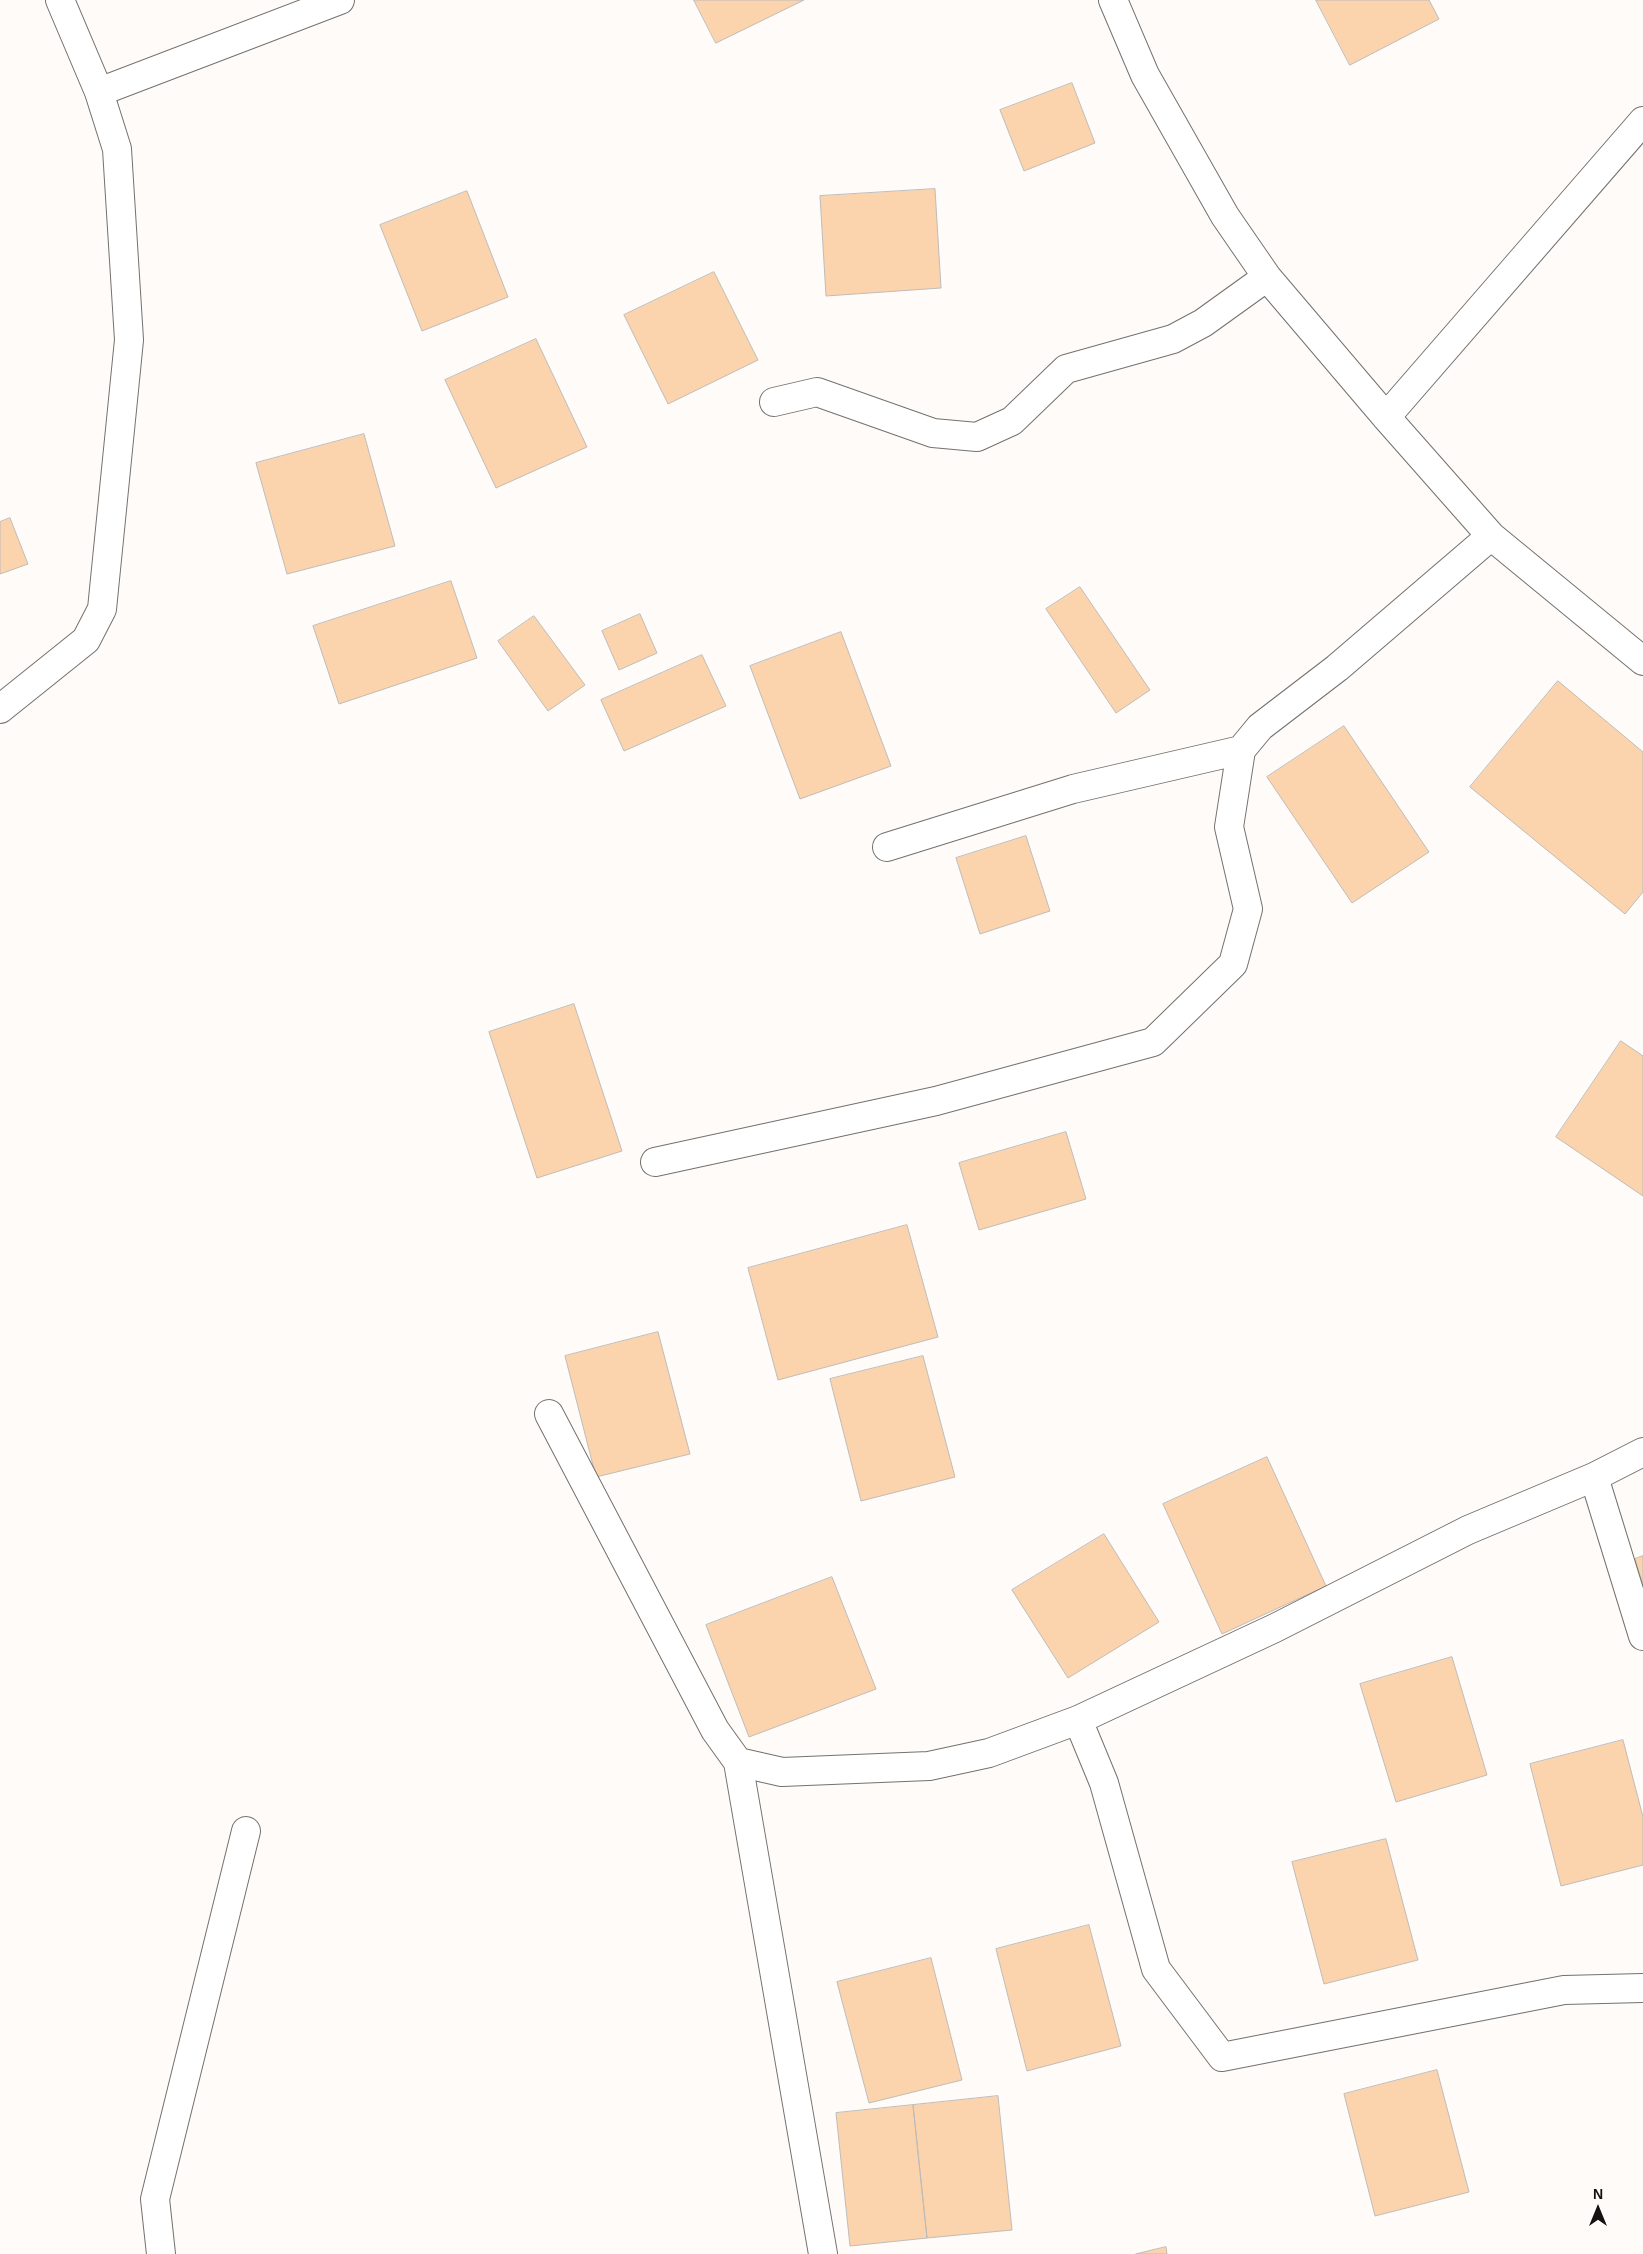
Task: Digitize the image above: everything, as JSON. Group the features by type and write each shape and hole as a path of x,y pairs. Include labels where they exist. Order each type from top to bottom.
{"street":[{"path":"0,709 86,640 102,608 129,340 117,148 100,92 60,0"},
{"path":"100,92 340,0"},
{"path":"1113,0 1145,75 1225,216 1267,277 1386,417 1491,536 1643,661"},
{"path":"1386,417 1643,121"},
{"path":"774,402 817,392 933,433 977,437 1012,421 1066,369 1173,339 1203,323 1267,277"},
{"path":"655,1162 936,1101 1153,1042 1233,964 1248,909 1229,827 1241,750 1260,727 1337,668 1491,536"},
{"path":"887,847 1073,789 1241,750"},
{"path":"549,1414 715,1730 738,1762 823,2254"},
{"path":"738,1762 782,1772 929,1766 988,1753 1078,1720 1275,1628 1468,1530 1594,1477 1643,1452"},
{"path":"1594,1477 1643,1636"},
{"path":"1078,1720 1104,1783 1156,1969 1222,2058 1564,1990 1643,1988"},
{"path":"160,2254 155,2199 246,1831"}],"building":[{"path":"694,0 804,0 716,43"},
{"path":"1316,0 1429,0 1439,19 1350,65"},
{"path":"1072,83 1095,143 1024,171 1000,110"},
{"path":"935,189 941,288 826,296 820,196"},
{"path":"467,191 508,297 422,331 380,225"},
{"path":"714,272 758,360 668,404 624,315"},
{"path":"536,339 587,447 496,488 445,380"},
{"path":"364,434 395,546 287,574 256,463"},
{"path":"10,518 28,564 0,574 0,522"},
{"path":"451,581 477,658 339,704 313,626"},
{"path":"1080,587 1150,690 1116,713 1046,609"},
{"path":"640,614 657,653 619,670 602,631"},
{"path":"534,616 585,685 548,711 498,641"},
{"path":"841,632 891,766 800,799 750,666"},
{"path":"702,655 726,706 624,751 601,700"},
{"path":"1558,681 1643,752 1643,892 1625,914 1470,787"},
{"path":"1344,726 1429,852 1352,903 1267,777"},
{"path":"1026,836 1050,911 980,934 956,858"},
{"path":"574,1004 622,1151 537,1178 489,1032"},
{"path":"1621,1041 1643,1056 1643,1196 1556,1137"},
{"path":"1066,1132 1086,1199 979,1230 959,1163"},
{"path":"907,1225 938,1337 778,1380 748,1268"},
{"path":"658,1332 690,1454 596,1477 565,1356"},
{"path":"923,1356 955,1477 861,1501 830,1379"},
{"path":"1267,1457 1326,1586 1222,1634 1163,1504"},
{"path":"1104,1534 1159,1622 1068,1678 1012,1590"},
{"path":"1643,1556 1643,1585 1635,1559"},
{"path":"832,1577 876,1689 749,1737 706,1625"},
{"path":"1452,1657 1487,1775 1396,1802 1360,1684"},
{"path":"1623,1740 1643,1817 1643,1865 1561,1886 1530,1764"},
{"path":"1386,1839 1418,1960 1324,1984 1292,1862"},
{"path":"1089,1925 1121,2046 1027,2071 996,1949"},
{"path":"931,1958 962,2080 869,2103 837,1982"},
{"path":"1437,2070 1469,2192 1375,2216 1344,2094"},
{"path":"998,2096 1012,2230 927,2238 913,2105"},
{"path":"913,2105 927,2238 850,2246 836,2113"},
{"path":"1166,2247 1167,2254 1136,2254"}]}
